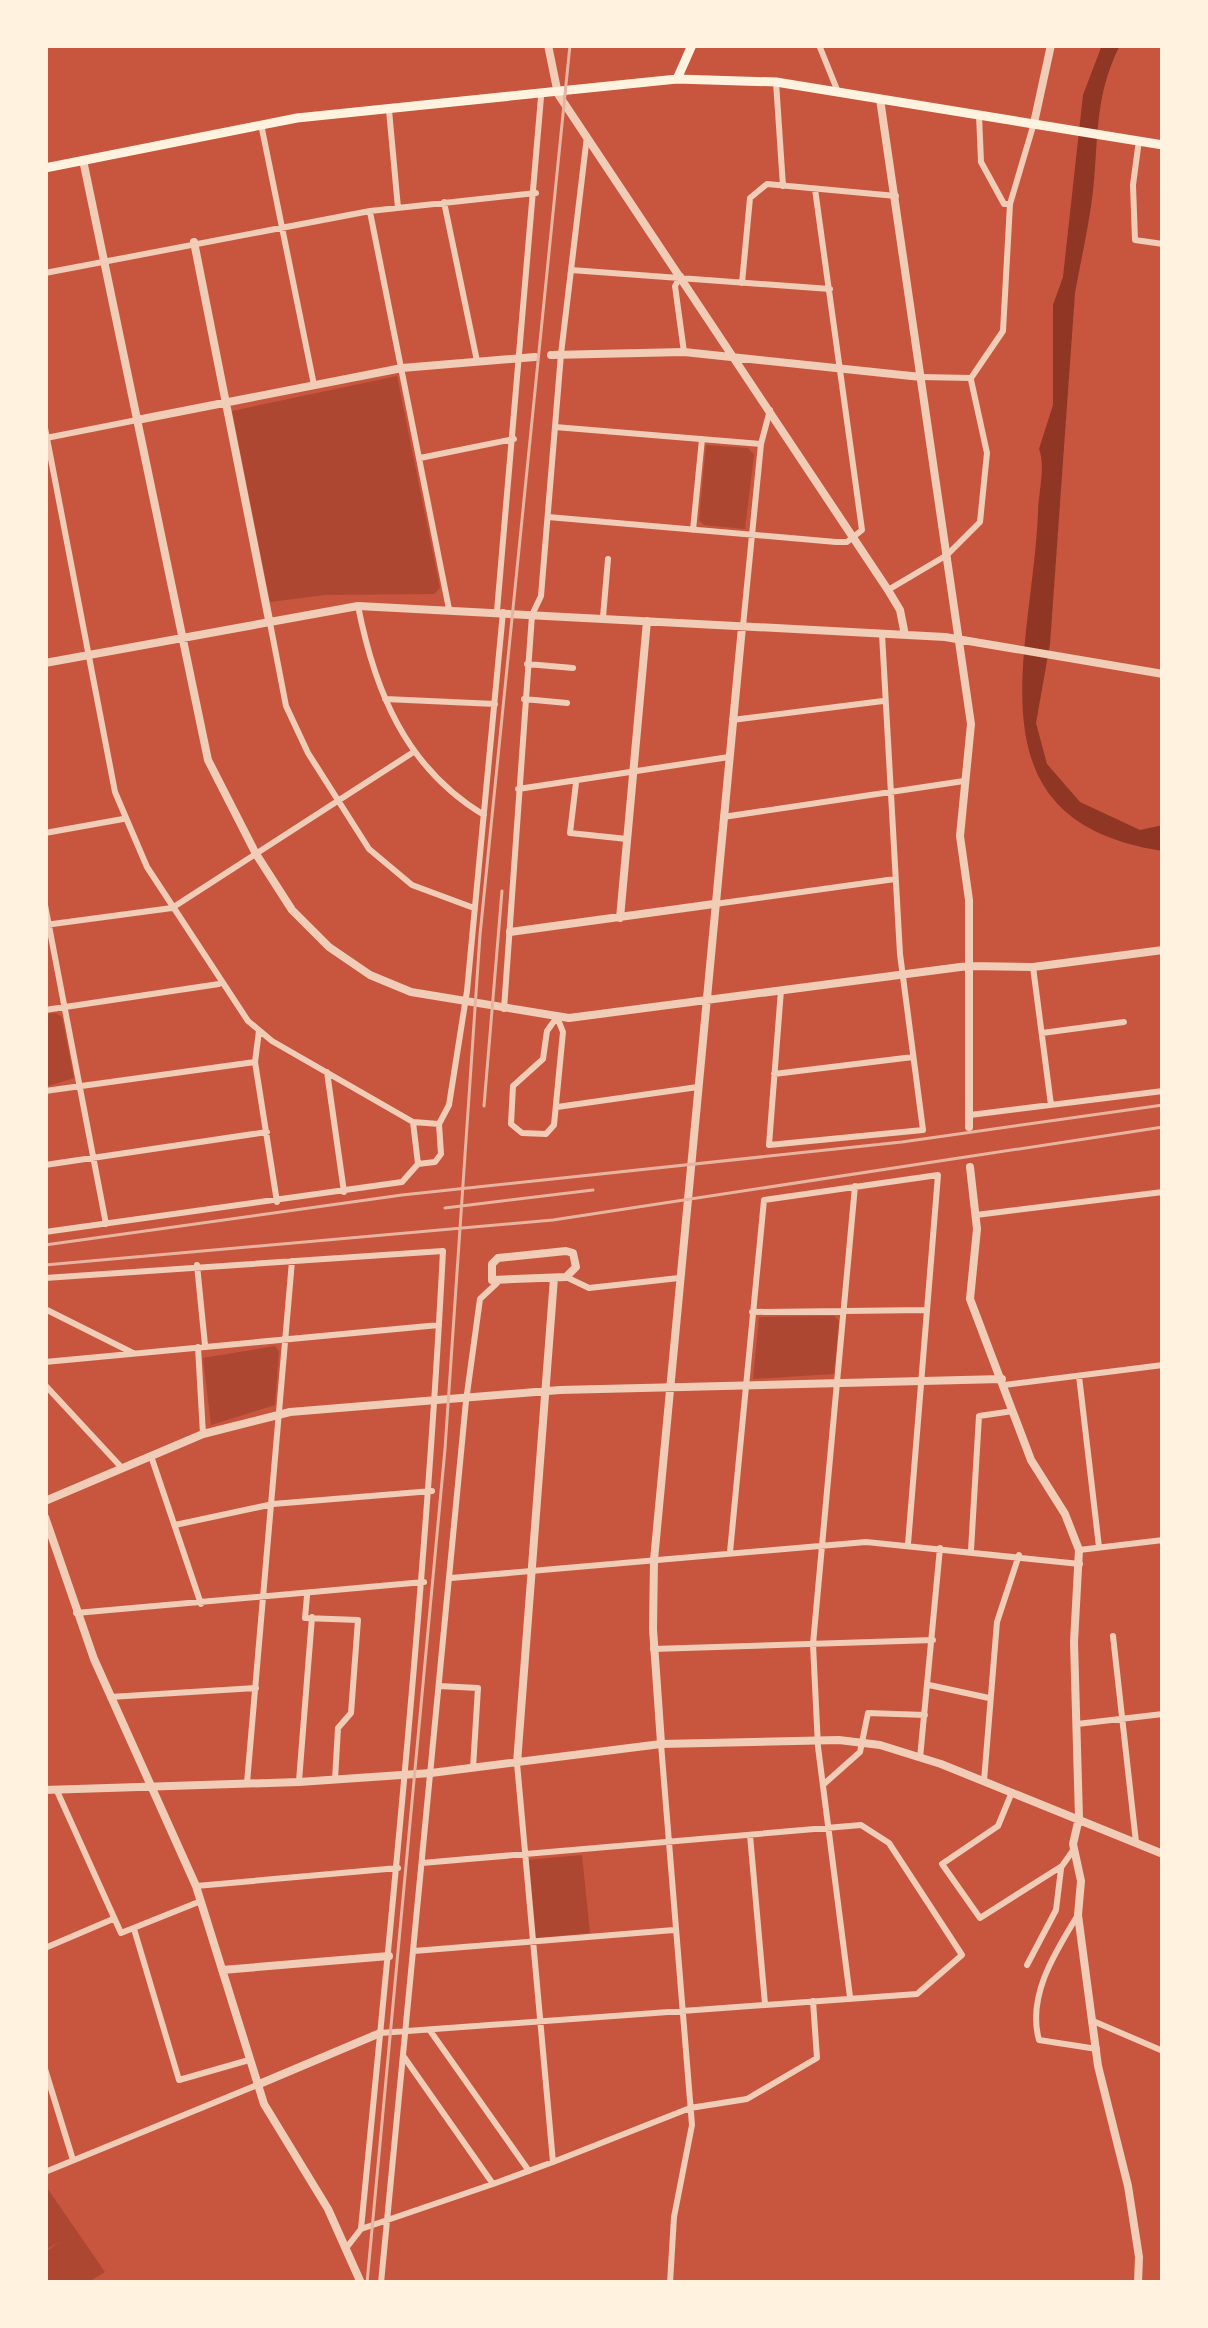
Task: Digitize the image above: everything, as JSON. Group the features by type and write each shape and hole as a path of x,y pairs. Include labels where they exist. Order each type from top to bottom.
{"main road":[{"path":"677,79 692,45"},
{"path":"45,167 261,124 677,79 776,82 1163,145"}],"street":[{"path":"548,45 558,94 888,590 900,610 904,635"},
{"path":"819,45 838,92"},
{"path":"888,590 947,555 980,523 987,453 971,378 1003,331 1010,204 1051,45"},
{"path":"776,82 783,186"},
{"path":"45,1232 402,1182 418,1164 430,1164 441,1154 439,1124 449,1105 495,704 542,97"},
{"path":"880,99 971,724 960,836 969,900 969,1127"},
{"path":"389,110 398,208"},
{"path":"980,115 981,162 1004,204 1010,204"},
{"path":"261,124 314,385"},
{"path":"505,1009 527,664 532,615 541,596 556,355 587,135"},
{"path":"1139,140 1133,185 1135,240 1163,244"},
{"path":"83,160 178,637 215,780 292,910 349,963 390,985 461,1004 557,1017 705,1003 968,966 1033,967 1163,950"},
{"path":"742,283 750,198 767,184 896,196"},
{"path":"548,517 836,542 853,537 864,526 815,189"},
{"path":"45,273 370,211 536,194"},
{"path":"444,202 477,362"},
{"path":"370,211 449,609"},
{"path":"194,242 286,706 336,800 369,849 396,875 432,896 474,908"},
{"path":"570,270 830,289"},
{"path":"681,276 675,286 684,352"},
{"path":"556,355 684,352 971,378"},
{"path":"46,438 402,368 535,357"},
{"path":"670,2283 690,2108 653,1649 655,1560 732,720 761,444 770,410"},
{"path":"45,428 123,819 172,908 220,984 260,1031 413,1122 439,1124"},
{"path":"555,428 761,444"},
{"path":"420,458 514,439"},
{"path":"693,530 701,439"},
{"path":"603,617 608,559"},
{"path":"358,606 373,679 412,753 448,794 484,815"},
{"path":"45,663 358,606 958,639 1163,674"},
{"path":"620,918 646,621"},
{"path":"781,990 769,1144 923,1130 900,954 882,634"},
{"path":"527,664 573,668"},
{"path":"385,699 495,704"},
{"path":"524,699 567,703"},
{"path":"732,720 883,701"},
{"path":"47,925 172,908 412,753"},
{"path":"518,789 729,757"},
{"path":"723,817 968,781"},
{"path":"576,782 570,832 627,839"},
{"path":"45,833 123,819"},
{"path":"510,932 895,879"},
{"path":"45,905 106,1224"},
{"path":"1033,967 1051,1105"},
{"path":"45,1010 220,984"},
{"path":"557,1017 563,1033 554,1125 546,1134 522,1132 511,1124 514,1082 543,1059 547,1031 557,1017"},
{"path":"1042,1033 1124,1022"},
{"path":"260,1031 254,1062 277,1202"},
{"path":"774,1074 913,1057"},
{"path":"543,1059 560,1072"},
{"path":"45,1091 254,1062"},
{"path":"327,1072 344,1192"},
{"path":"557,1107 698,1087"},
{"path":"970,1115 1163,1091"},
{"path":"413,1122 418,1164"},
{"path":"45,1165 267,1132"},
{"path":"970,1167 976,1215 970,1299 1036,1470 1065,1514 1078,1550 1074,1642 1078,1915 1096,2050 1128,2186 1139,2257 1138,2283"},
{"path":"730,1552 764,1200 938,1175 908,1544"},
{"path":"850,1997 818,1739 813,1644 855,1186"},
{"path":"976,1215 1163,1192"},
{"path":"497,1283 490,1268 498,1258 566,1250 575,1256 576,1267 560,1278 546,1391 517,1762 553,2162"},
{"path":"45,1278 443,1251 432,1491 398,1868 361,2229 347,2247"},
{"path":"247,1784 292,1261"},
{"path":"197,1265 203,1434"},
{"path":"381,2283 466,1401 480,1299 497,1283 560,1278 589,1288 679,1278"},
{"path":"45,1309 137,1355"},
{"path":"752,1312 927,1310"},
{"path":"45,1361 439,1325"},
{"path":"45,1501 203,1434 280,1414 546,1391 1003,1382 1163,1365"},
{"path":"1078,1376 1099,1547"},
{"path":"45,1385 122,1468"},
{"path":"971,1550 980,1417 1013,1411"},
{"path":"151,1456 201,1604"},
{"path":"175,1525 273,1504 432,1491"},
{"path":"45,1517 110,1696 196,1886 256,2085 271,2120 347,2247 361,2283"},
{"path":"1078,1550 1163,1540"},
{"path":"452,1578 823,1544 908,1544 1080,1564"},
{"path":"920,1757 940,1548"},
{"path":"984,1780 997,1622 1019,1555"},
{"path":"76,1612 307,1596 424,1582"},
{"path":"307,1596 305,1618 358,1620 351,1713 338,1728 335,1780"},
{"path":"299,1783 312,1617"},
{"path":"1112,1636 1136,1842"},
{"path":"653,1649 933,1640"},
{"path":"929,1685 989,1698"},
{"path":"439,1686 478,1688 473,1768"},
{"path":"110,1696 256,1688"},
{"path":"823,1784 860,1752 868,1713 925,1715"},
{"path":"1077,1724 1163,1714"},
{"path":"45,1790 153,1791 299,1783 430,1773 661,1744 818,1739 863,1742 920,1757 1163,1854"},
{"path":"57,1791 121,1934 201,1901"},
{"path":"1012,1792 998,1826 943,1864 980,1918 1062,1866 1074,1850"},
{"path":"45,2172 380,2033 917,1994 962,1955 889,1843 861,1825 422,1863"},
{"path":"750,1835 766,2004"},
{"path":"1027,1965 1056,1910 1062,1866"},
{"path":"196,1886 398,1868"},
{"path":"1078,1915 1051,1958 1033,2019 1040,2039 1096,2050"},
{"path":"45,1948 113,1918"},
{"path":"134,1929 179,2080 249,2060"},
{"path":"414,1951 674,1930"},
{"path":"222,1970 389,1956"},
{"path":"361,2229 690,2108 747,2099 817,2057 813,2001"},
{"path":"1093,2021 1163,2051"},
{"path":"431,2032 529,2170"},
{"path":"404,2057 493,2184"},
{"path":"45,2069 73,2159"}],"shaded area":[{"path":"1102,45 1120,45 1102,100 1075,293 1050,644 1036,723 1047,764 1080,802 1140,830 1163,825 1163,851 1101,834 1059,805 1035,768 1024,724 1023,674 1042,472 1039,449 1053,405 1053,305 1063,277 1083,95"},
{"path":"397,376 440,588 434,594 325,595 270,602 232,411"},
{"path":"706,445 748,448 754,455 745,529 704,525 699,520"},
{"path":"45,1014 62,1017 74,1078 45,1087"},
{"path":"834,1316 839,1321 834,1374 753,1379 759,1317"},
{"path":"275,1346 279,1351 275,1405 211,1425 203,1358"},
{"path":"582,1855 590,1933 535,1938 526,1860"},
{"path":"45,2185 105,2272 87,2283 45,2283 45,2252 61,2241 45,2250"}],"railway":[{"path":"367,2283 445,1449 480,935 570,45"},
{"path":"484,1106 502,891"},
{"path":"45,1245 402,1195 902,1142 1163,1105"},
{"path":"45,1265 553,1220 1163,1127"},
{"path":"445,1208 593,1190"}]}
